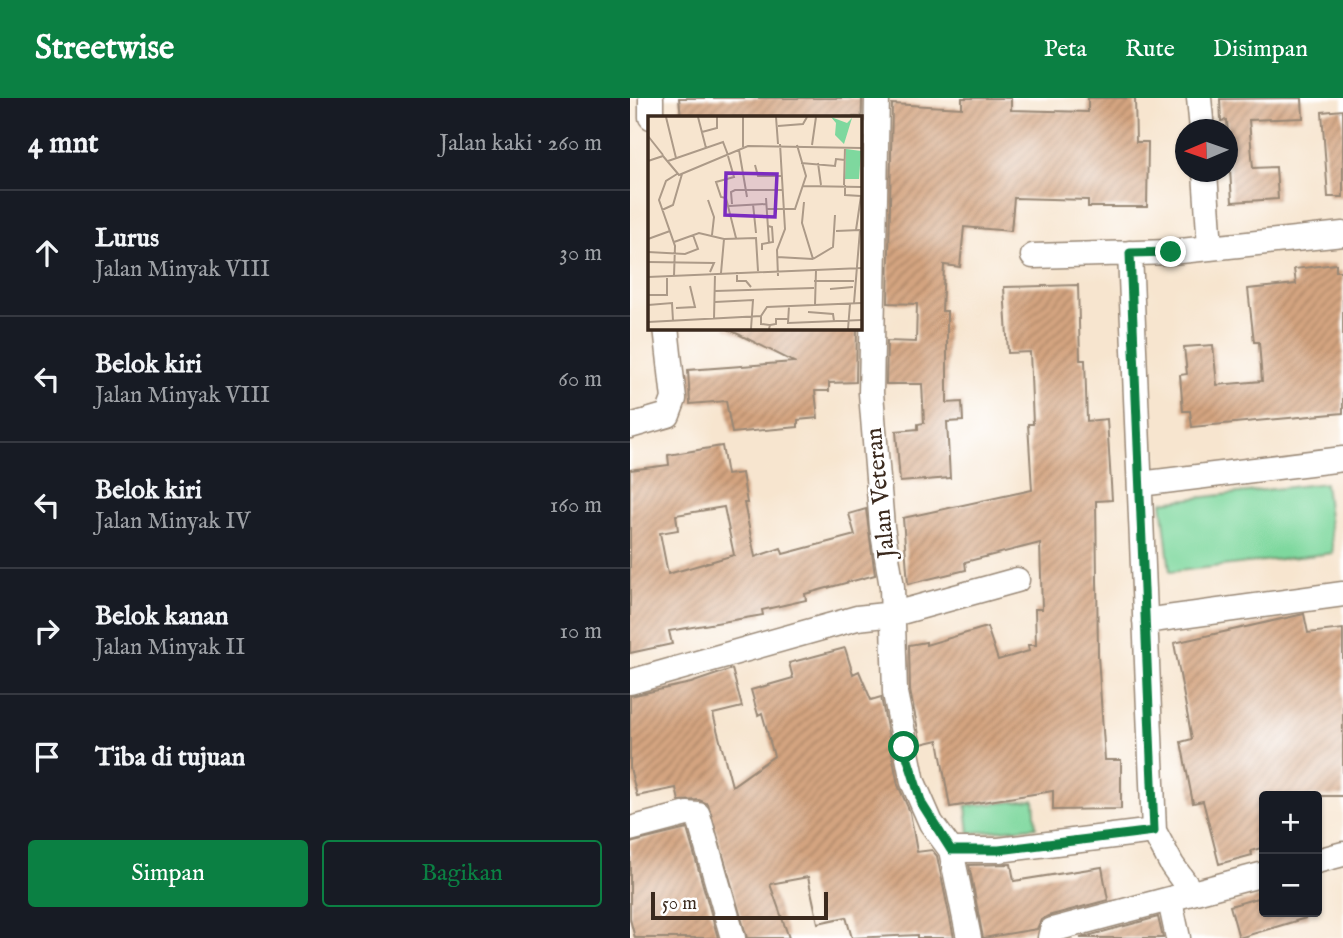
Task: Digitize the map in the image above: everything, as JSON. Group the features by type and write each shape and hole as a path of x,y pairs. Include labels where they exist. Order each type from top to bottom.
{"street":[{"path":"650,98 651,116"},
{"name":"Jalan Veteran","path":"877,98 871,393 882,527 894,614 895,692 907,759 922,804 951,850"},
{"path":"1199,98 1201,119"},
{"path":"1206,182 1210,248"},
{"path":"1033,256 1210,248 1343,234"},
{"path":"1130,253 1154,831 1171,864 1181,897 1178,938"},
{"path":"630,426 668,415 674,399 666,329"},
{"path":"1140,484 1343,459"},
{"path":"630,682 857,618 894,614 1017,580"},
{"path":"1145,621 1343,594"},
{"path":"630,829 687,814 698,815 733,938"},
{"path":"969,938 951,850 999,850 1154,831"},
{"path":"1322,860 1343,854"},
{"path":"1050,938 1052,930 1259,875"}],"green space":[{"path":"1325,483 1333,553 1170,572 1162,502"},
{"path":"1034,800 1036,827 969,833 966,806"}],"building":[{"path":"679,98 862,98 861,145 861,116 681,116"},
{"path":"962,98 1011,98 1011,110 1088,112 1088,98 1135,98 1136,142 1148,142 1147,207 1088,207 1088,200 1014,198 1011,231 964,227 960,267 944,265 942,311 947,311 947,403 962,402 963,421 947,422 950,478 900,482 896,431 918,429 918,424 924,423 922,384 886,384 887,341 916,342 917,304 888,303 892,104 962,108"},
{"path":"1302,98 1303,118 1249,120 1253,168 1276,167 1278,199 1232,202 1231,182 1238,182 1238,119 1221,119 1220,99"},
{"path":"1343,110 1343,197 1328,197 1322,112"},
{"path":"1336,264 1336,271 1343,271 1343,413 1192,427 1190,411 1183,411 1180,375 1187,374 1184,347 1213,345 1217,385 1262,381 1259,342 1254,342 1248,289 1296,284 1294,269"},
{"path":"1078,285 1080,360 1085,360 1087,421 1107,419 1112,500 1096,501 1098,656 1105,760 1121,760 1121,809 1053,810 1053,791 950,807 938,740 921,744 910,691 909,645 926,642 926,645 987,627 998,660 1029,651 1028,645 1036,645 1035,609 1042,609 1040,543 965,562 966,570 908,584 903,518 1032,490 1028,424 1033,424 1030,352 1008,353 1004,287"},
{"path":"728,329 857,329 856,382 829,383 829,391 815,391 818,418 798,420 798,427 732,433 726,401 690,404 688,370 794,362"},
{"path":"722,446 727,475 742,473 747,503 744,503 755,557 781,548 783,554 855,535 849,514 866,509 875,575 805,594 806,600 762,610 763,615 669,631 672,644 630,653 630,470 669,465 668,455","holes":["724,507 734,555 668,574 660,533 678,530 676,515"]},
{"path":"1304,614 1308,633 1343,629 1343,796 1322,796 1322,791 1259,791 1259,849 1251,851 1252,855 1219,864 1203,801 1193,803 1181,742 1192,739 1174,643"},
{"path":"845,648 853,674 859,671 871,700 881,697 898,785 910,812 917,852 932,850 937,856 954,938 917,938 917,935 852,938 846,917 818,923 808,877 770,884 789,938 747,938 708,804 699,800 679,801 676,788 637,796 630,768 630,696 691,683 732,669 742,707 713,714 732,786 774,756 762,713 758,715 751,690 793,678 789,663"},
{"path":"687,829 718,938 635,938 630,919 630,843"},
{"path":"1011,864 1014,881 1102,867 1108,900 1048,916 1041,920 1037,929 983,938 969,865"},
{"path":"1259,897 1259,917 1309,917 1239,938 1230,906"},
{"path":"1158,917 1163,938 1080,938"}],"route":[{"path":"904,747 922,804 931,823 951,850 999,850 1154,831 1130,253 1171,252"}]}
